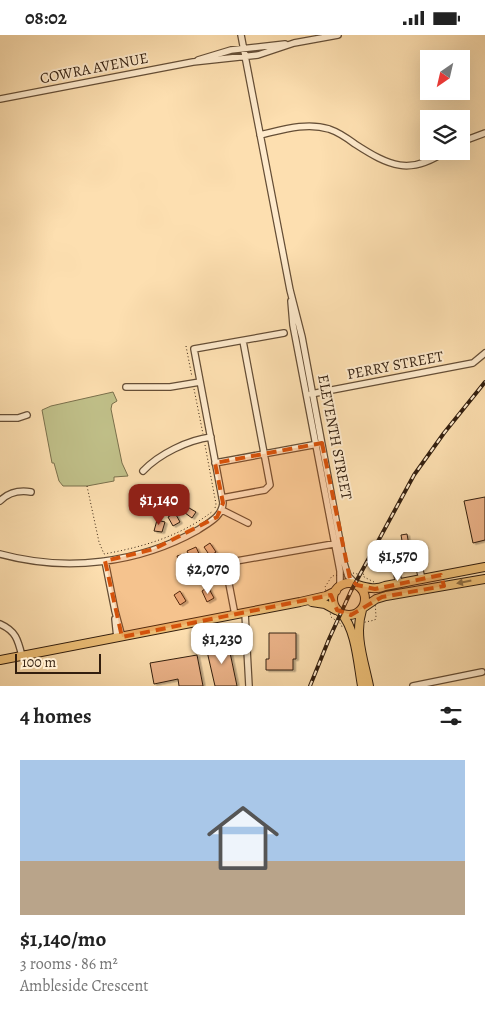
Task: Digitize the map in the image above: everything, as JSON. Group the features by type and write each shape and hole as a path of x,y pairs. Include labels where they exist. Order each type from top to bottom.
{"main road":[{"path":"0,660 300,602 326,596 346,583 375,589 485,567"},
{"path":"441,575 444,586"},
{"path":"300,602 328,605 340,612 354,615 376,599 386,596 485,579"},
{"path":"357,585 365,595 366,602 358,623 358,633 368,686"},
{"path":"336,590 334,603 349,625 362,686"}],"street":[{"name":"ELEVENTH STREET","path":"241,35 290,291 293,325 310,394 338,543 348,575"},
{"name":"COWRA AVENUE","path":"193,62 231,49 294,43 338,35"},
{"name":"COWRA AVENUE","path":"0,99 193,62 258,55 294,43"},
{"path":"260,135 303,126 319,127 338,133 382,161 403,166 422,164 429,160"},
{"path":"470,139 485,133"},
{"path":"0,554 56,563 105,561 137,555 172,542 209,523 222,510 222,498 194,349 284,333"},
{"path":"222,498 268,489 270,482 243,341"},
{"name":"PERRY STREET","path":"310,394 473,363 485,353"},
{"path":"126,387 170,387 200,383"},
{"path":"0,418 18,418 27,415"},
{"path":"143,471 180,446 210,437"},
{"path":"216,463 319,443"},
{"path":"0,501 5,496 16,492 31,492"},
{"path":"222,510 248,523"},
{"name":"ELEVENTH STREET","path":"336,590 340,584 338,543"},
{"path":"235,615 225,563 338,543"},
{"path":"399,583 397,573 388,566 388,562 392,559 416,555 422,579"},
{"path":"105,561 120,637"},
{"path":"348,575 357,585"},
{"path":"245,613 249,686"},
{"path":"0,624 15,633 22,656"},
{"path":"413,686 482,672"}],"path":[{"path":"86,486 98,542 104,554 131,549 163,539 200,520 213,511 216,506 186,346"},
{"path":"353,573 364,574 364,577 374,582 376,599 375,620 342,627 341,624 332,619 325,587 332,577 340,576 353,573"}],"highlighted area":[{"path":"322,443 350,579 357,585 375,589 441,575 444,586 382,597 351,615 337,610 331,595 122,637 105,561 154,549 217,517 223,503 215,463"}],"green space":[{"path":"113,392 117,401 112,404 111,409 122,463 128,476 114,477 114,481 87,486 63,486 59,481 54,463 52,463 42,410 51,406"}],"building":[{"path":"485,497 485,540 473,543 464,501"},
{"path":"184,505 196,512 192,518 181,510"},
{"path":"175,513 180,522 173,526 168,517"},
{"path":"157,520 165,522 162,532 154,531"},
{"path":"407,534 410,551 400,553 404,552 401,535"},
{"path":"210,543 216,552 210,556 204,547"},
{"path":"196,547 200,556 180,566 177,556 188,553 187,551"},
{"path":"208,587 214,598 207,602 202,591"},
{"path":"180,591 186,601 180,605 174,595"},
{"path":"269,633 296,633 296,659 293,659 293,670 266,670 266,659 269,659"},
{"path":"228,643 237,686 215,686 206,647"},
{"path":"197,655 203,686 179,686 178,679 154,684 150,663"}],"railway":[{"path":"310,686 351,591 414,475 444,433 485,382"}]}
